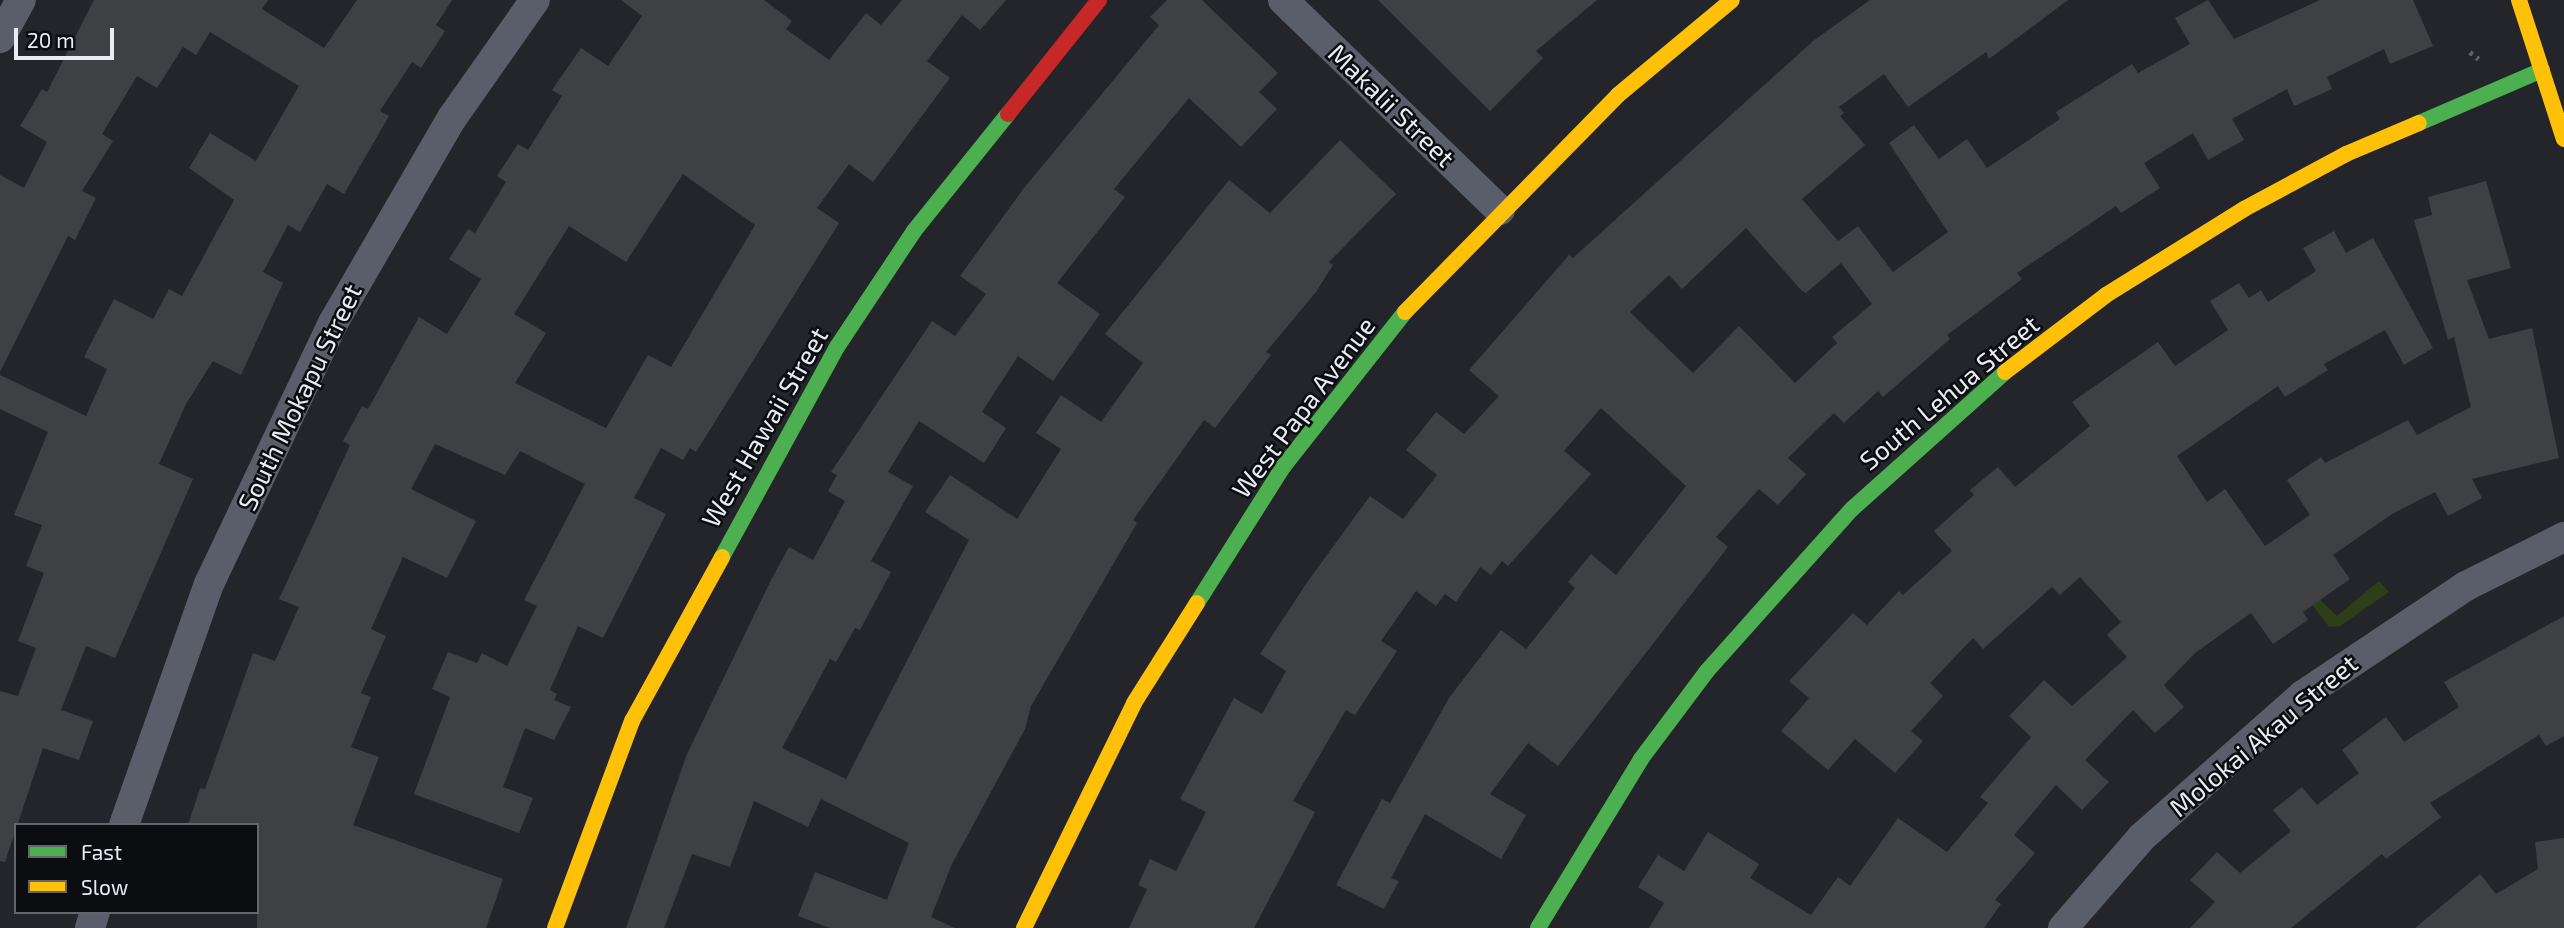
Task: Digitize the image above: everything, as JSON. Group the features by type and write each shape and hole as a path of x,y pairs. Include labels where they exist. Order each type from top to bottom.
{"street":[{"path":"0,38 21,0"},
{"name":"South Mokapu Street","path":"125,823 209,584 333,323 452,118 535,0"},
{"name":"West Hawaii Street","path":"555,928 632,721 837,346 914,231 1100,0"},
{"name":"Makalii Street","path":"1283,0 1500,210"},
{"name":"West Papa Avenue","path":"1024,928 1134,703 1283,467 1413,302 1500,210 1618,95 1732,0"},
{"path":"2519,0 2564,139"},
{"name":"South Lehua Street","path":"1538,928 1641,759 1707,671 1852,509 2010,366 2106,295 2244,209 2346,154 2542,70"},
{"name":"Molokai Akau Street","path":"2063,928 2142,837 2303,695 2466,586 2564,537"}],"path":[{"path":"2470,51 2480,59"}],"green space":[{"path":"2379,581 2389,592 2340,626 2329,627 2305,595 2311,591 2337,616"}],"building":[{"path":"94,0 268,0 262,9 324,48 357,0 452,0 436,25 445,31 421,68 412,62 380,111 389,116 344,194 327,184 300,232 288,225 263,272 283,283 241,375 213,361 186,404 159,464 193,479 115,658 86,646 61,710 93,721 79,760 43,748 18,823 14,823 14,835 5,862 0,861 0,691 18,696 36,648 18,641 44,573 26,566 42,525 14,515 48,432 0,409 0,375 86,416 107,369 84,357 114,299 153,319 169,289 182,296 234,200 189,168 210,133 256,161 299,86 210,32 196,55 183,47 157,88 137,76 102,134 113,141 82,191 96,198 75,240 68,236 0,372 0,175 24,188 47,142 20,126 42,89 47,92"},
{"path":"621,0 764,0 792,21 786,29 829,60 866,13 881,25 902,0 1006,0 980,30 962,15 927,61 950,78 873,182 849,164 817,208 839,223 696,452 690,448 683,460 661,448 634,498 666,514 603,638 578,626 550,690 557,694 554,700 571,707 554,740 525,728 503,787 533,798 519,833 414,794 450,697 432,689 448,652 477,663 482,653 507,666 537,606 524,600 585,484 520,451 505,475 435,444 411,489 476,521 447,578 403,557 371,629 386,636 361,693 371,697 351,747 379,757 353,825 503,879 486,928 257,928 259,823 189,823 200,788 205,789 253,653 275,661 299,607 279,599 350,445 343,441 362,406 368,409 419,317 447,334 481,279 449,259 468,229 475,233 506,182 497,176 518,144 528,150 562,96 552,90 581,48 608,66 642,16","holes":["683,174 755,225 671,367 648,355 606,428 515,383 546,333 514,314 569,226 626,262"]},
{"path":"1167,0 1202,0 1278,73 1259,92 1277,109 1241,147 1189,98 1114,189 1125,197 1057,283 1100,314 1053,381 1018,356 982,412 1006,428 984,463 919,421 888,472 913,486 871,561 891,572 860,630 855,628 836,662 830,659 782,748 846,779 969,540 925,512 950,475 1017,519 1061,449 1036,433 1061,395 1101,422 1143,363 1105,334 1229,180 1270,213 1340,140 1396,194 1329,262 1333,265 1316,292 1266,352 1271,355 1215,428 1204,420 1133,520 1137,523 1031,706 1025,729 952,864 931,917 955,928 830,928 798,916 815,872 887,900 909,843 821,799 808,827 754,801 730,867 692,854 664,928 626,928 687,754 770,582 789,547 813,560 845,501 828,491 837,475 831,472 932,321 955,336 986,294 960,276 1024,188 1159,25 1150,17"},
{"path":"1378,0 1597,0 1536,51 1543,58 1490,111"},
{"path":"1870,0 2068,0 1989,59 1986,52 1908,107 1884,74 1839,107 1844,113 1840,116 1865,145 1802,199 1838,241 1858,226 1893,272 1948,232 1889,143 1914,125 1939,159 1967,139 1987,168 2060,119 2056,112 2132,64 2138,73 2190,44 2175,18 2208,0 2234,39 2320,0 2413,0 2433,46 2390,64 2384,49 2327,77 2332,89 2294,106 2287,89 2232,119 2244,140 2208,160 2193,133 2144,163 2160,188 2121,213 2116,206 2017,273 2022,279 1947,335 1950,339 1883,397 1878,391 1844,423 1834,413 1788,458 1806,474 1778,505 1759,489 1716,537 1728,547 1558,766 1528,743 1490,794 1526,815 1501,859 1425,814 1391,878 1399,881 1384,909 1336,885 1382,799 1390,803 1449,698 1501,630 1526,649 1575,588 1568,582 1591,554 1616,575 1686,486 1601,408 1564,451 1591,474 1508,566 1502,561 1491,575 1480,567 1456,602 1445,594 1436,606 1416,591 1381,641 1397,651 1355,715 1346,710 1293,801 1315,812 1254,928 1129,928 1147,889 1138,885 1150,859 1176,871 1206,812 1180,799 1234,698 1262,714 1286,671 1260,654 1308,581 1370,496 1403,519 1437,475 1406,450 1436,412 1464,434 1499,396 1469,370 1569,255 1573,258 1813,41","holes":["1746,228 1806,293 1841,263 1872,304 1832,337 1837,343 1795,383 1739,326 1693,373 1630,312 1669,275 1682,289"]},
{"path":"2486,181 2511,268 2467,280 2489,339 2532,328 2559,458 2472,479 2482,498 2448,516 2435,492 2392,514 2333,555 2350,579 2303,612 2308,620 2273,644 2251,613 2195,653 2164,685 2184,707 2155,733 2133,710 2085,760 2109,782 2082,810 2056,785 2014,835 2035,853 1995,900 2001,904 1984,928 1649,928 1664,903 1638,887 1658,855 1684,871 1708,832 1759,864 1750,878 1811,915 1838,877 1850,886 1898,818 1947,852 1988,803 1980,797 2031,737 2009,716 2044,680 2072,706 2127,657 2107,635 2121,622 2080,577 2060,595 2052,587 1983,649 1973,638 1930,683 1943,696 1911,731 1923,741 1895,773 1855,739 1828,770 1781,731 1809,698 1789,681 1853,613 1867,625 1899,591 1903,595 1952,551 1934,531 1974,495 1970,490 1998,467 2015,487 2090,426 2072,402 2158,342 2175,366 2228,330 2210,301 2239,283 2249,298 2261,290 2268,302 2316,271 2303,248 2334,231 2346,253 2373,238 2433,348 2404,365 2385,330 2324,364 2328,370 2285,397 2278,386 2177,456 2207,502 2225,489 2265,546 2310,515 2287,480 2321,457 2325,463 2408,420 2417,435 2471,407 2454,337 2448,340 2414,220 2432,215 2428,197"},
{"path":"2564,616 2564,736 2546,746 2539,735 2430,803 2441,817 2386,859 2382,854 2291,928 2190,928 2215,902 2190,880 2217,852 2240,873 2291,831 2273,810 2302,787 2317,805 2359,773 2342,750 2386,717 2404,742 2459,707 2444,682"},
{"path":"2564,838 2564,928 2415,928 2480,874 2496,894 2538,869 2535,842"}],"traffic: fast":[{"path":"2419,123 2542,70"},
{"path":"722,557 837,347 914,231 1008,114"},
{"path":"1197,603 1283,467 1405,312"},
{"path":"1538,928 1641,759 1707,671 1852,509 2005,372"}],"traffic: slow":[{"path":"1405,312 1618,95 1732,0"},
{"path":"2519,0 2564,139"},
{"path":"2005,372 2106,295 2244,209 2346,154 2419,123"},
{"path":"555,928 632,721 722,557"},
{"path":"1024,928 1134,703 1197,603"}],"traffic: jam":[{"path":"1008,114 1099,0"}]}
